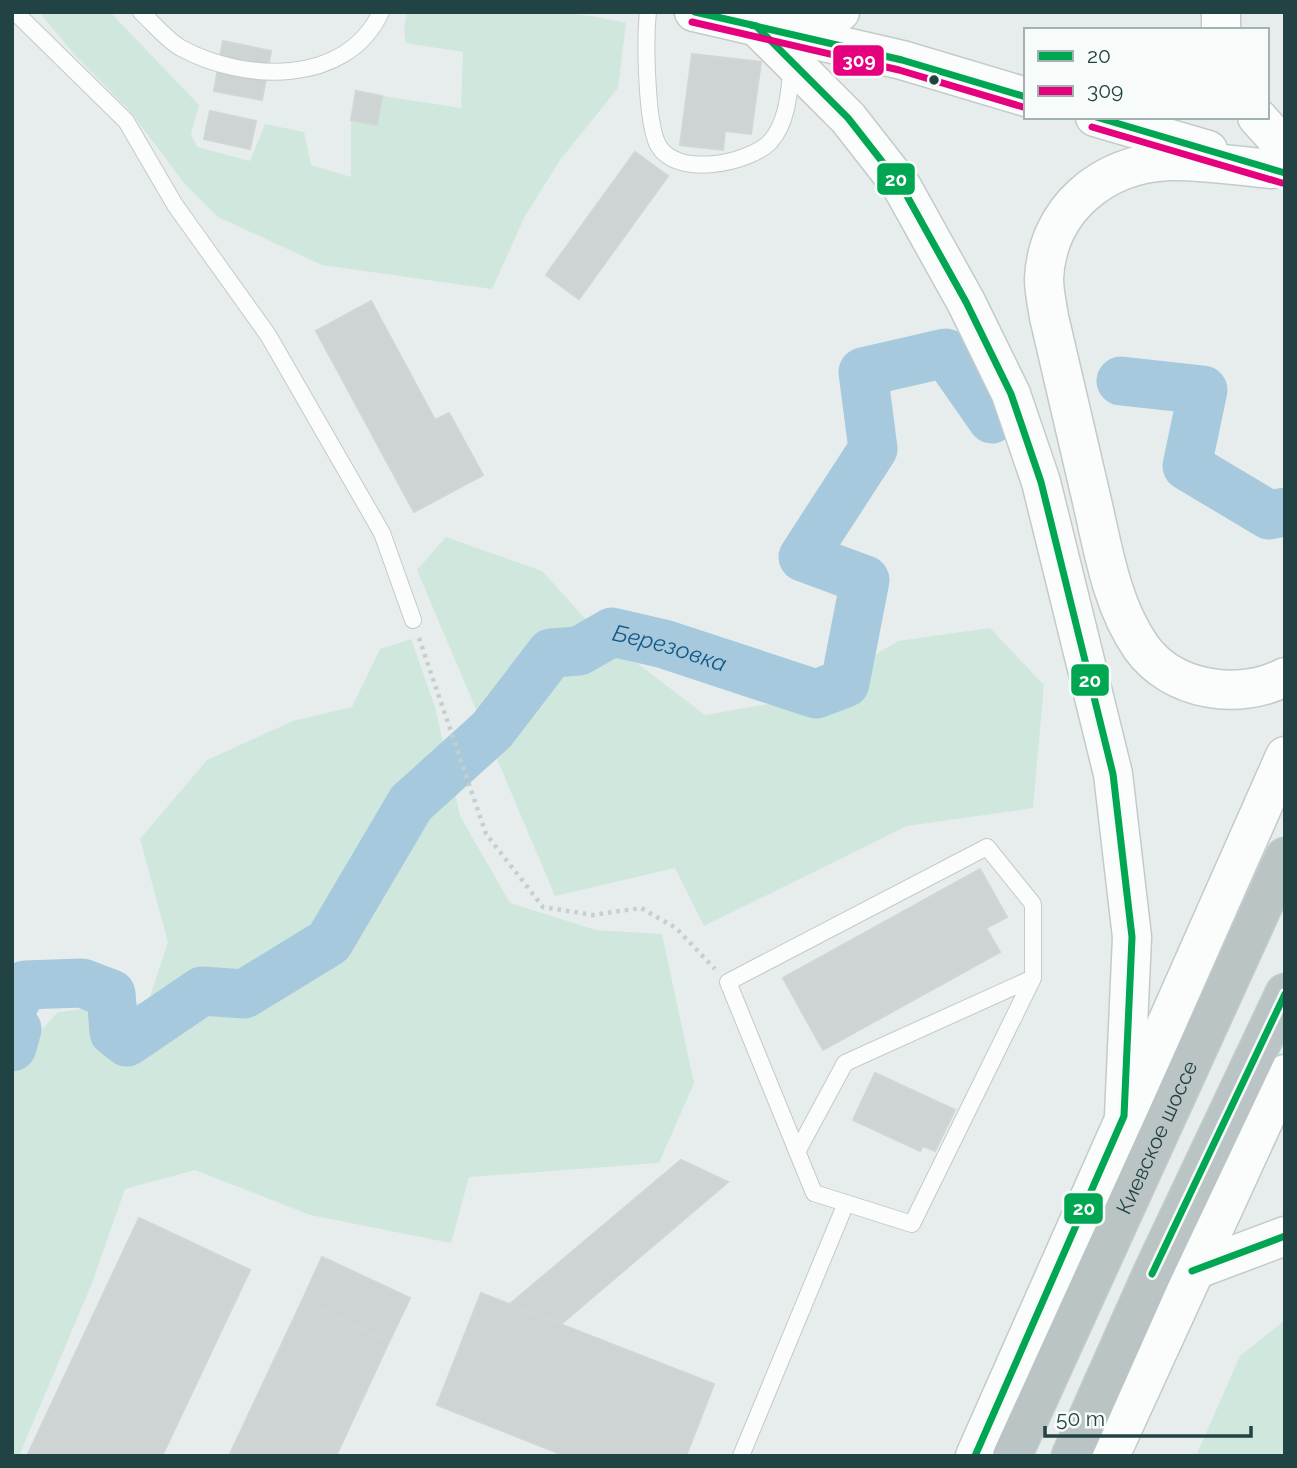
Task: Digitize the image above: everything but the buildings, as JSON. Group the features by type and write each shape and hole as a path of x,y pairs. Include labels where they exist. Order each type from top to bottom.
{"highway":[{"name":"Киевское шоссе","path":"1012,1456 1285,857"},
{"path":"1071,1456 1152,1274 1285,993"}],"main road":[{"path":"694,12 902,60 1024,96"},
{"path":"755,26 840,12"},
{"path":"755,26 848,118 902,187 966,302 1011,394 1041,481 1113,774 1132,937 1124,1116"},
{"path":"1104,119 1280,163"},
{"path":"1258,119 1280,163"},
{"path":"1280,163 1169,161 1137,166 1106,176 1083,192 1062,216 1051,245 1044,279 1049,317 1109,573 1123,614 1142,649 1166,673 1196,687 1237,689 1275,682 1285,677"},
{"path":"975,1456 1285,756"},
{"path":"1110,1456 1192,1271 1285,1074"},
{"path":"1192,1271 1285,1237"}],"lane":[{"path":"15,12 126,121 175,205 268,335 382,533 413,620"},
{"path":"141,12 179,47 220,64 267,73 319,65 348,52 376,23 381,12"},
{"path":"648,12 648,85 659,145 673,158 694,166 742,157 770,141 786,113 793,64"},
{"path":"987,846 1033,904 1033,978 912,1224 814,1193 728,982 987,846"},
{"path":"797,1152 845,1063 1033,978"},
{"path":"741,1456 846,1203"}],"path":[{"path":"413,620 486,834 543,907 593,915 641,908 676,928 728,982"}],"green space":[{"path":"39,12 110,12 199,105 191,134 197,147 250,161 265,124 304,132 311,165 351,177 351,120 376,125 382,96 461,108 463,52 406,43 404,30 407,12 545,12 599,17 626,23 618,88 560,160 525,216 492,289 322,265 218,217 184,183 130,111 75,55"},
{"path":"446,537 542,571 600,635 705,715 802,698 898,641 990,628 1044,685 1033,808 907,826 704,926 675,868 555,896 417,570"},
{"path":"411,639 435,707 460,816 510,903 596,930 662,934 694,1083 659,1163 469,1177 451,1243 310,1215 195,1170 125,1189 92,1283 19,1456 12,1456 12,1062 58,1012 148,1002 168,942 140,839 207,760 293,721 352,707 380,649"},
{"path":"1285,1320 1285,1456 1196,1456 1240,1356"}],"waterway":[{"name":"Березовка","path":"12,1007 25,985 82,983 111,994 114,1032 127,1042 202,991 244,994 329,942 411,803 492,730 551,653 579,651 612,632 664,644 816,694 845,683 865,580 803,557 873,449 863,372 946,353 992,419"},
{"name":"Березовка","path":"1121,381 1203,390 1187,466 1269,515 1285,512"},
{"name":"Березовка","path":"12,1025 17,1029 12,1047"}],"transit line":[{"name":"20","path":"695,12 756,26 848,118 902,187 966,302 1011,394 1041,482 1113,774 1132,937 1124,1116 975,1456"},
{"name":"309","path":"692,22 899,70 1023,107"},
{"name":"20","path":"751,25 902,60 1024,96"},
{"name":"20","path":"1103,119 1285,173"},
{"name":"309","path":"1092,127 1282,183"},
{"name":"20","path":"1152,1274 1285,994"},
{"name":"20","path":"1192,1271 1285,1236"}]}
